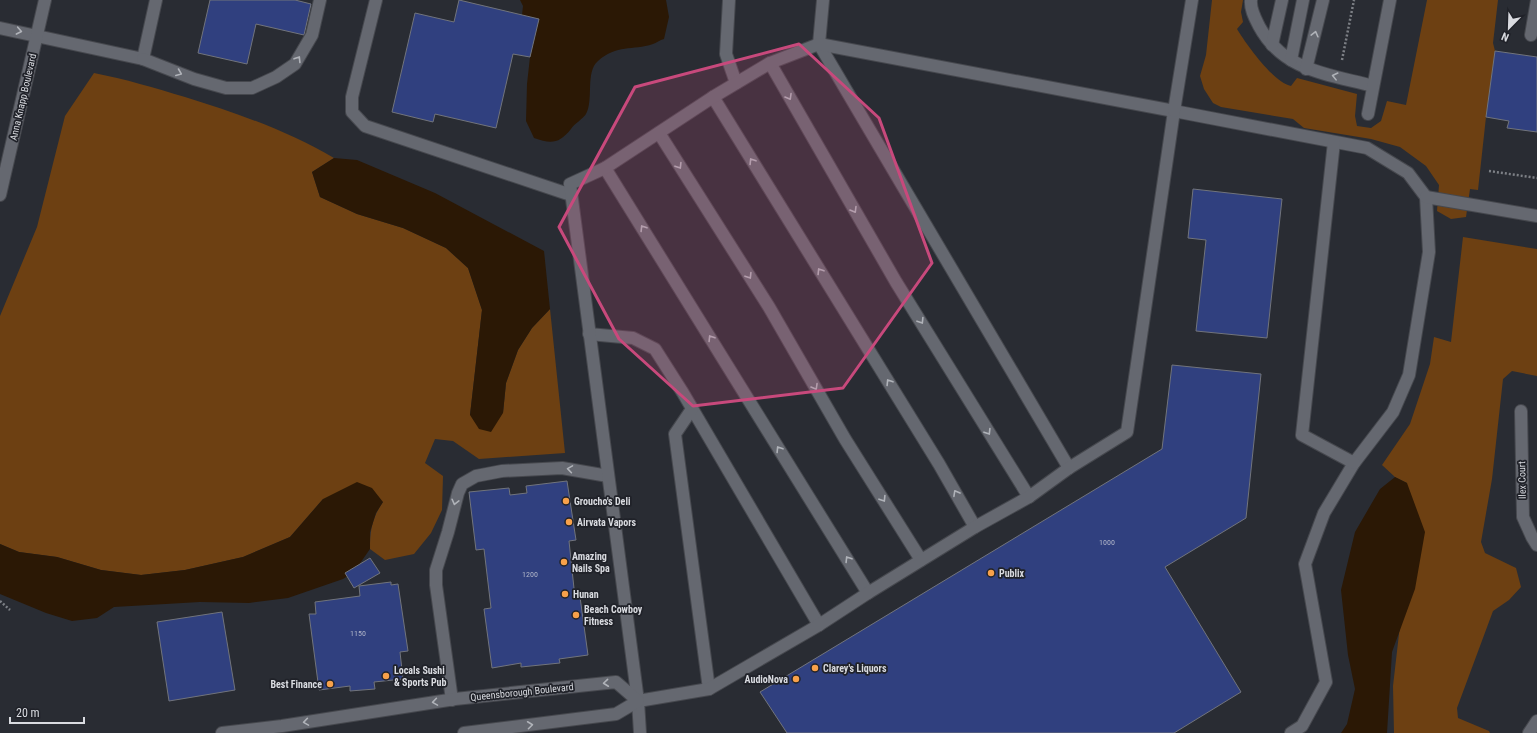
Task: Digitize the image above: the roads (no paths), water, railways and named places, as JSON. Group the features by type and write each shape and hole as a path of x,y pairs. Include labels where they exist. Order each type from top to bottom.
{"street":[{"name":"Anna Knapp Boulevard","path":"0,195 45,0"},
{"path":"143,59 156,0"},
{"path":"0,28 143,59 194,79 226,88 252,88 276,77 295,64 312,35 320,0"},
{"path":"376,0 352,96 352,112 365,126 571,195"},
{"path":"729,0 726,54 736,83"},
{"path":"823,0 820,44 1069,468"},
{"path":"464,733 616,714 638,701 709,689 819,625 868,592 975,527 1029,497 1069,468 1127,432 1174,111 1192,0"},
{"path":"1251,0 1254,17 1264,36 1282,55 1306,69 1373,86"},
{"path":"1272,45 1282,0"},
{"path":"1291,60 1303,0"},
{"path":"1306,69 1323,0"},
{"path":"1368,114 1390,0"},
{"path":"1532,35 1537,0"},
{"path":"640,733 638,701 570,184 604,168 736,83 770,64 820,44 1367,148 1408,173 1426,197 1429,252 1409,375 1393,412 1354,463 1324,513 1305,564 1326,682 1302,726 1291,733"},
{"path":"770,64 896,282 1029,497"},
{"path":"713,97 939,464 975,527"},
{"path":"659,133 769,307 845,439 921,560"},
{"path":"1334,142 1302,435 1354,463"},
{"path":"604,168 868,592"},
{"path":"1426,197 1537,216"},
{"path":"589,334 633,338 655,349 819,625"},
{"path":"692,409 675,434 709,689"},
{"name":"Ilex Court","path":"1521,412 1523,517 1535,541"},
{"path":"452,700 436,585 436,570 458,493 462,484 476,476 502,471 562,468 608,476"},
{"name":"Queensborough Boulevard","path":"222,733 282,726 452,700 616,682 638,701"},
{"path":"1529,733 1537,721"}],"place":[{"name":"Groucho's Deli","path":"566,501"},
{"name":"Airvata Vapors","path":"569,522"},
{"name":"Amazing Nails Spa","path":"564,562"},
{"name":"Publix","path":"991,573"},
{"name":"Hunan","path":"565,594"},
{"name":"Beach Cowboy Fitness","path":"576,615"},
{"name":"Clarey's Liquors","path":"815,668"},
{"name":"Locals Sushi & Sports Pub","path":"386,676"},
{"name":"AudioNova","path":"796,679"},
{"name":"Best Finance","path":"330,684"}]}
